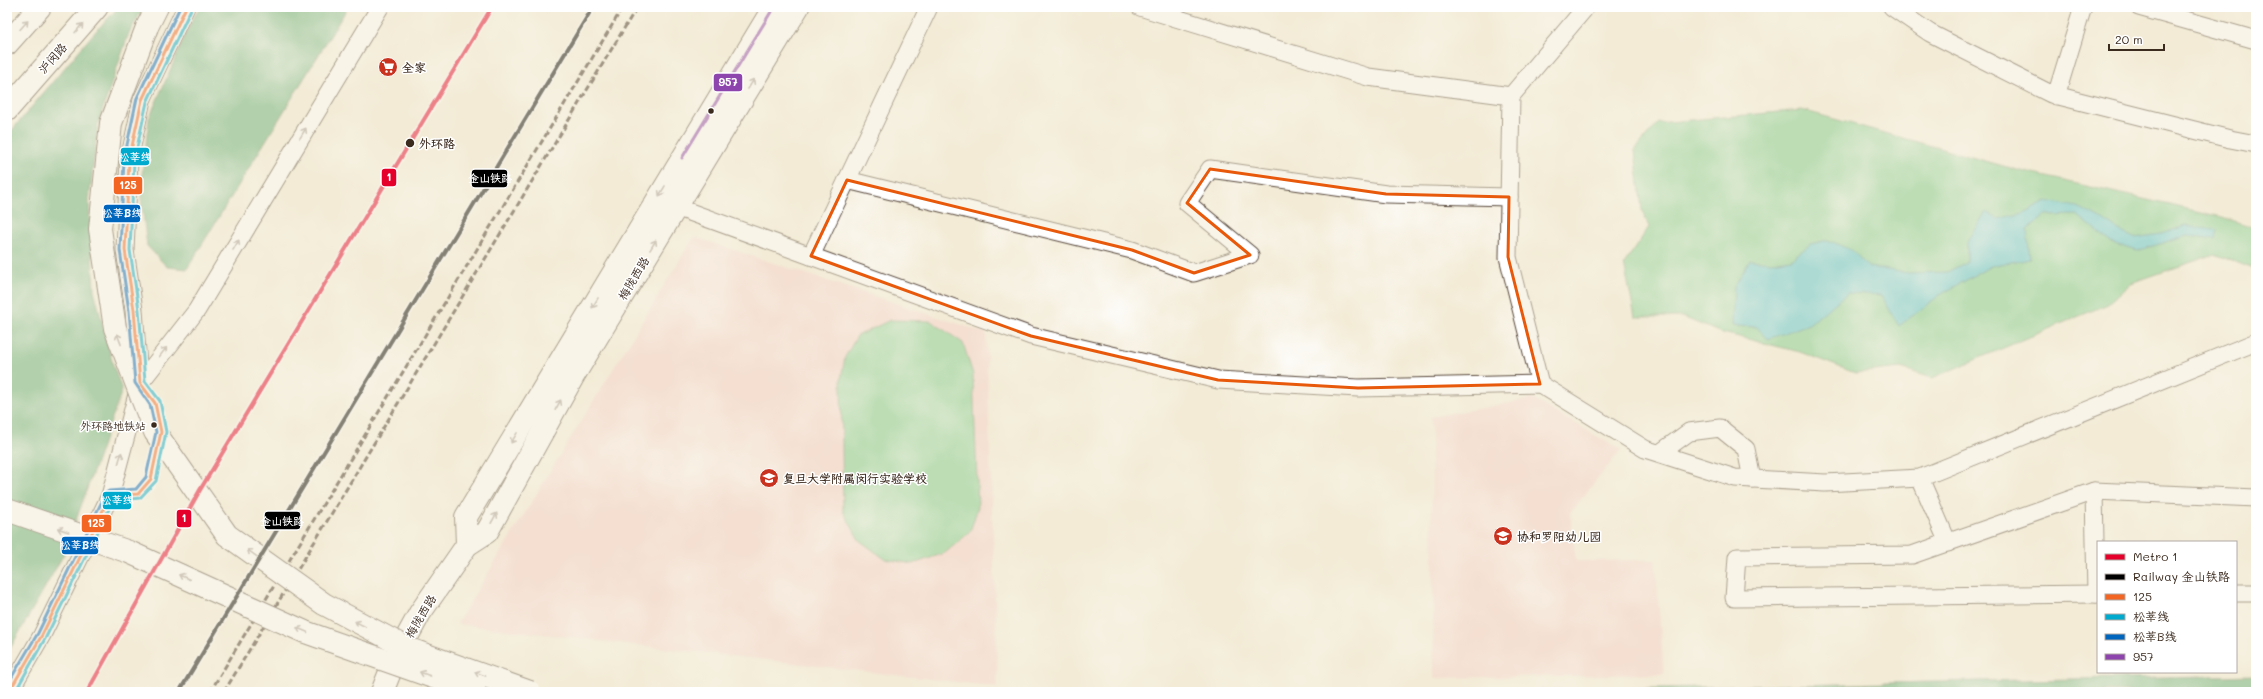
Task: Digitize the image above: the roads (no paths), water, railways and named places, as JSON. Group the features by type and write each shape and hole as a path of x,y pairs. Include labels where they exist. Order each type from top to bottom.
{"main road":[{"path":"7,44 40,7"},
{"name":"沪闵路","path":"7,110 97,7"},
{"path":"157,7 147,27 111,123 100,229 115,328 155,432 227,535 324,604 407,648 530,692"},
{"name":"梅陇西路","path":"467,545 466,517 774,7"},
{"name":"梅陇西路","path":"382,692 396,657 420,613 467,545 487,532 574,374 798,7"},
{"path":"7,510 129,552 305,632 475,692"}],"street":[{"path":"9,692 42,635 110,496 140,383 134,310 125,250 129,160 142,100 186,7"},
{"path":"140,383 197,310 380,7"},
{"path":"811,256 929,7"},
{"path":"1140,7 1368,77 1511,96"},
{"path":"1540,384 1508,257 1511,96 1586,7"},
{"path":"1892,7 1930,32 2056,96 2230,140 2256,144"},
{"path":"2056,96 2083,7"},
{"path":"2139,7 2256,40"},
{"path":"847,180 1132,250 1194,273 1250,255 1187,203 1210,169 1386,194 1509,197"},
{"path":"676,207 1031,336 1218,380 1358,388 1540,384 1645,449 1735,478 1825,483 1920,478 2256,342"},
{"path":"1660,453 1688,432 1720,428 1746,449 1752,479"},
{"path":"1920,478 1948,542"},
{"path":"2094,492 2097,594 1734,598 1737,557 1912,555 2094,492 2256,498"},
{"path":"2237,593 2256,592"}],"lane":[{"path":"110,496 138,494 151,479 161,432 155,403 140,383"}],"water":[{"path":"2047,201 2077,207 2100,218 2117,230 2134,238 2161,234 2185,226 2217,230 2215,239 2188,235 2137,251 2112,243 2077,215 2044,216 2027,230 2030,258 1991,266 1940,295 1899,326 1881,295 1848,293 1809,324 1768,339 1757,327 1732,326 1734,287 1750,260 1771,262 1791,259 1811,244 1828,240 1853,251 1868,267 1908,273 1947,272 1967,262 1967,241 1986,212 1998,219 2024,213"}],"railway":[{"path":"210,692 623,7"},
{"path":"224,692 637,7"}],"metro line":[{"name":"1","path":"87,692 200,490 492,7"}],"rail line":[{"name":"金山铁路","path":"179,692 593,7"}],"place":[{"name":"全家","path":"388,67"},
{"name":"外环路","path":"410,143"},
{"name":"外环路地铁站","path":"154,425"},
{"name":"复旦大学附属闵行实验学校","path":"769,478"},
{"name":"协和罗阳幼儿园","path":"1503,536"}]}
